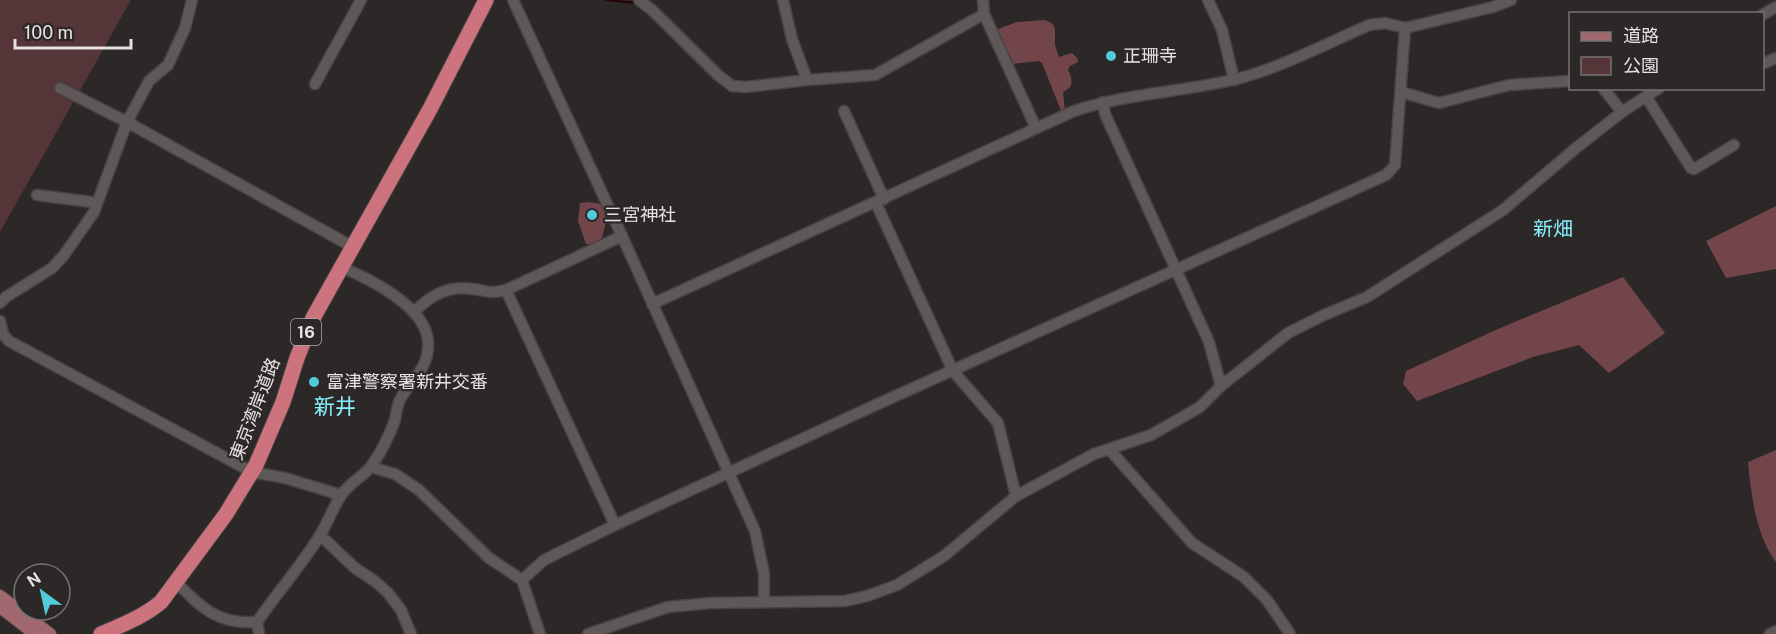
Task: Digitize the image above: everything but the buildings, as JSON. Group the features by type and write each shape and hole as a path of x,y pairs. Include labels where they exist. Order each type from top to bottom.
{"highway":[{"name":"東京湾岸道路","path":"100,634 132,621 161,602 226,514 252,472 284,402 304,337 430,109 486,0"}],"main road":[{"path":"0,596 50,634"},
{"path":"0,607 35,634"}],"street":[{"path":"0,303 52,268 79,235 94,212 127,122 149,81 168,65 185,28 192,0"},
{"path":"315,84 361,0"},
{"path":"513,0 755,531 764,574 764,601"},
{"path":"639,0 718,75 732,86 746,87 875,75 984,14"},
{"path":"783,0 792,39 807,80"},
{"path":"983,0 984,14 1036,128"},
{"path":"1208,0 1222,30 1234,80"},
{"path":"652,304 1074,111 1103,102 1234,80 1370,25 1385,24 1404,28 1510,0"},
{"path":"1762,0 1769,11"},
{"path":"522,580 544,560 615,525 1386,175 1395,165 1404,28"},
{"path":"1401,92 1439,103 1509,85 1569,81"},
{"path":"60,88 127,122 353,247"},
{"path":"1605,90 1622,112"},
{"path":"589,634 668,607 764,601 845,601 897,585 944,556 1016,496 1094,454 1151,435 1180,419 1200,407 1221,386 1288,333 1367,297 1503,210 1622,112 1657,90"},
{"path":"1647,98 1690,168 1694,168 1734,145"},
{"path":"1103,102 1105,114 1209,342 1221,386"},
{"path":"844,111 859,141 880,201 953,371 999,423 1016,496"},
{"path":"37,195 92,202 96,205"},
{"path":"414,312 429,297 456,287 475,289 489,294 506,290 622,236"},
{"path":"176,582 204,610 238,624 257,622 297,570 320,535 341,495 371,467 394,420 399,401 417,378 425,362 428,341 426,330 414,312 374,281 341,267"},
{"path":"506,290 615,525"},
{"path":"0,321 2,335 9,341 252,472 285,478 341,495"},
{"path":"1110,450 1192,543 1244,576 1267,600 1290,634"},
{"path":"371,467 395,474 418,490 489,558 522,580 540,634"},
{"path":"320,535 388,593 401,610 411,634"},
{"path":"257,622 259,634"},
{"path":"1770,634 1776,631"}],"green space":[{"path":"0,0 131,0 0,232"}],"shaded area":[{"path":"1045,20 1053,24 1055,29 1055,45 1059,57 1072,53 1078,62 1070,66 1068,70 1072,83 1063,92 1065,111 1062,113 1042,63 1039,61 1011,64 993,31 1017,22"},
{"path":"580,203 602,204 606,213 602,238 600,243 595,245 586,244 578,221"},
{"path":"1776,206 1776,269 1726,278 1706,241"},
{"path":"1623,277 1665,333 1609,373 1579,345 1533,357 1417,401 1403,384 1406,371 1498,329"},
{"path":"1776,450 1776,562 1759,528 1748,462"}],"waterway":[{"path":"606,0 636,3"}],"place":[{"name":"正珊寺","path":"1111,56"},
{"name":"三宮神社","path":"592,215"},
{"name":"富津警察署新井交番","path":"314,382"}],"district":[{"name":"新畑","path":"1553,229"},
{"name":"新井","path":"335,407"}]}
